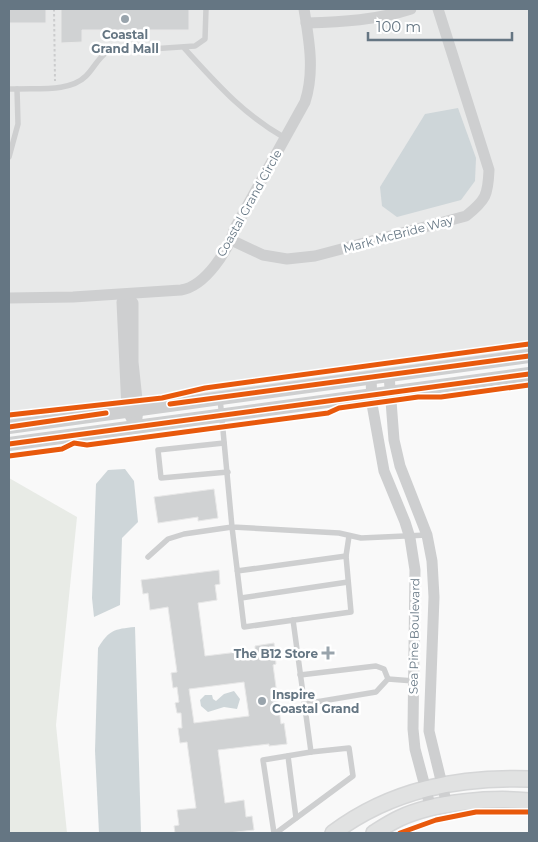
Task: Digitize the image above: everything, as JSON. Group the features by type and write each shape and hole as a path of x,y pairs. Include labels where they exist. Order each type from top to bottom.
{"main road":[{"path":"333,833 351,820 381,804 406,793 424,788 490,778 529,779"},
{"path":"374,833 401,817 448,805 476,800 529,801"}],"street":[{"name":"Coastal Grand Circle","path":"9,298 127,294 191,288 209,272 231,240 235,228 306,102 312,81 304,9"},
{"path":"306,23 368,20 412,9"},
{"name":"Mark McBride Way","path":"231,240 263,255 287,259 315,256 466,216 476,207 488,191 489,170 438,9"},
{"path":"127,294 132,303 133,409 136,427"},
{"path":"9,426 529,356"},
{"path":"9,444 529,374"},
{"name":"Sea Pine Boulevard","path":"389,375 394,440 400,466 427,535 432,561 432,679 429,731 448,805"},
{"name":"Sea Pine Boulevard","path":"370,377 384,471 410,538 415,570 413,735 424,788 431,809"},
{"path":"414,681 432,679"}],"lane":[{"path":"9,89 70,85 87,76 100,56 107,52 124,49 185,49 194,46 205,38 206,9"},
{"path":"185,49 228,97 258,122 286,139"},
{"path":"9,157 18,124 17,88"},
{"path":"220,398 232,527 244,627 352,612 346,556 349,536"},
{"path":"224,443 158,450 161,478 228,472"},
{"path":"148,557 168,539 232,527 361,538 410,538 427,535"},
{"path":"237,571 346,556"},
{"path":"240,598 348,582"},
{"path":"293,620 311,752"},
{"path":"300,675 376,666 384,669 388,679"},
{"path":"388,679 414,681"},
{"path":"304,704 376,692 388,679"},
{"path":"349,748 353,776 275,833 263,760 288,756 349,748"},
{"path":"288,756 296,818"}],"path":[{"path":"54,9 55,87"}],"shaded area":[{"name":"Coastal Grand Mall","path":"9,9 529,9 529,355 9,427"},
{"path":"458,108 476,158 475,181 461,200 397,217 382,206 380,187 425,114"},
{"path":"125,469 134,481 138,522 122,538 120,605 94,617 92,598 96,484 108,470"},
{"path":"9,478 77,517 56,725 67,833 9,833"},
{"path":"135,627 141,833 99,833 95,751 98,648 109,634"},
{"path":"234,691 240,699 237,709 224,707 208,712 201,706 200,700 205,695 212,695 216,701 224,694"}],"building":[{"path":"9,9 46,9 46,23 9,23"},
{"name":"Coastal Grand Mall","path":"61,9 189,9 189,30 82,30 82,42 61,43"},
{"path":"214,489 218,518 198,521 198,517 158,523 154,497"},
{"name":"Inspire Coastal Grand","path":"219,570 220,584 215,585 217,600 198,603 205,656 255,650 255,646 274,643 276,664 273,665 281,724 284,723 287,744 269,746 269,744 218,750 225,803 244,800 246,817 252,816 254,830 228,833 175,833 174,826 179,825 177,810 196,808 187,742 180,743 178,728 182,728 181,713 177,713 175,703 179,702 177,687 173,688 171,673 177,672 168,607 150,610 148,593 143,594 141,580","holes":["244,682 249,716 194,723 189,689"]}],"cycle path":[{"path":"9,415 162,398 205,388 529,344"},
{"path":"170,404 529,356"},
{"path":"9,444 529,374"},
{"path":"9,456 62,449 74,443 87,445 328,413 339,408 418,397 441,397 529,385"},
{"path":"9,427 106,413"},
{"path":"400,833 436,820 476,812 529,812"}],"place":[{"name":"Coastal Grand Mall","path":"125,19"},
{"name":"The B12 Store","path":"328,653"},
{"name":"Inspire Coastal Grand","path":"262,701"}]}
